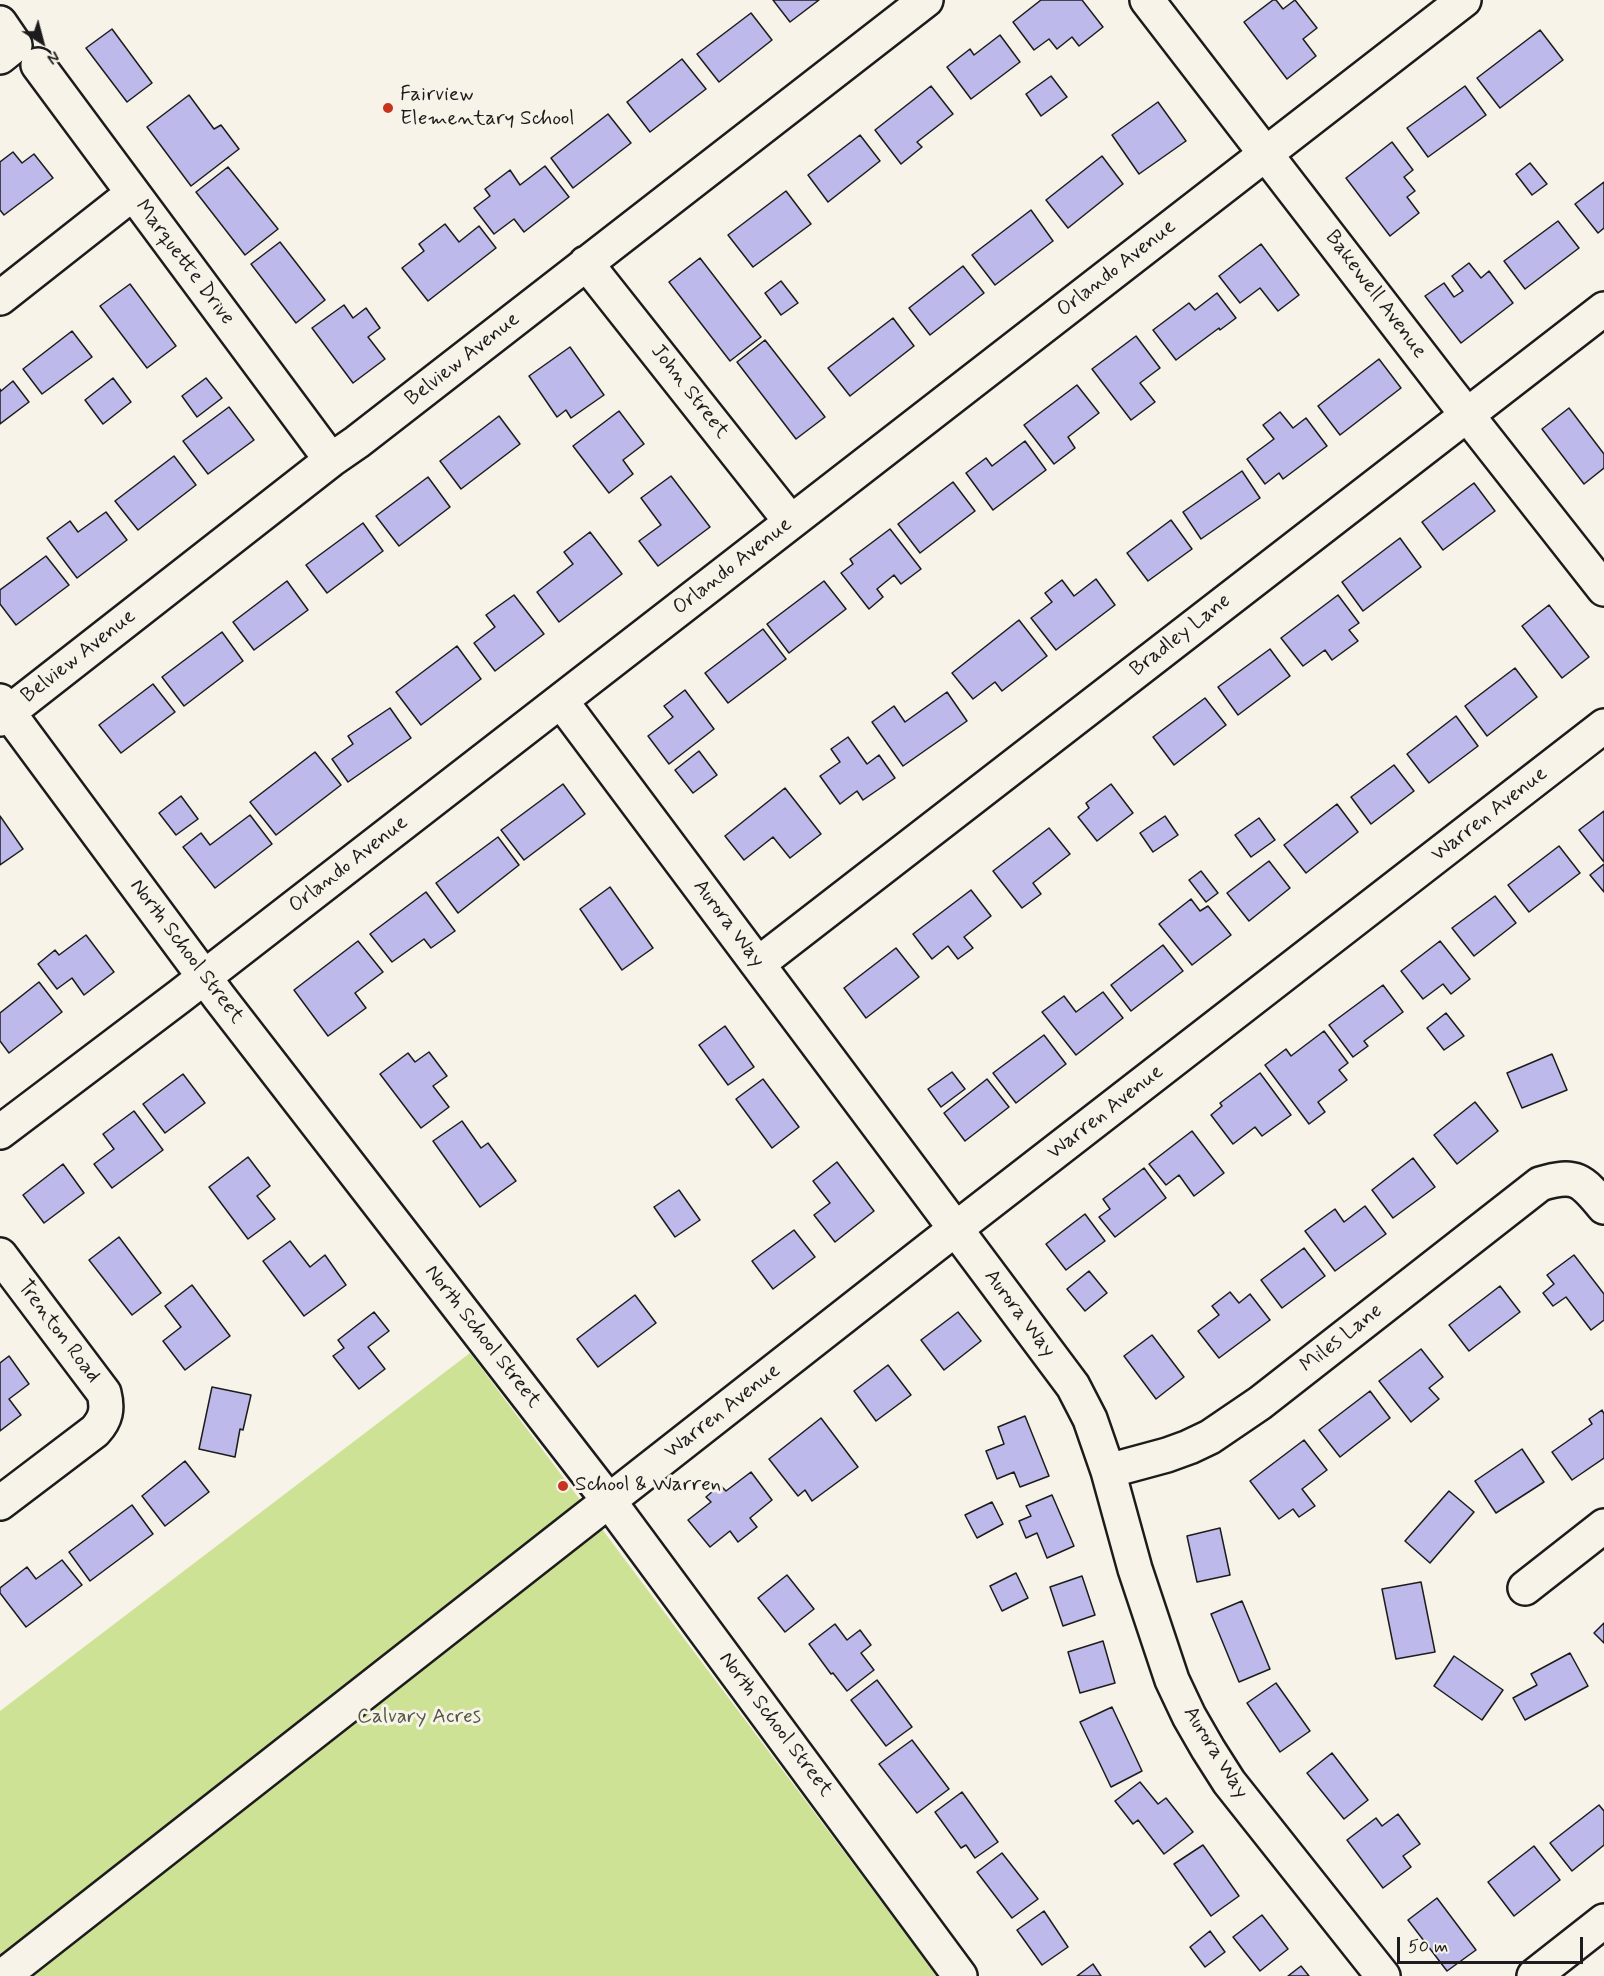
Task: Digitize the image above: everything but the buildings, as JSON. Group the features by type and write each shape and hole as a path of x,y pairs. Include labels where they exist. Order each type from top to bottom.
{"street":[{"name":"Belview Avenue","path":"3,711 357,442 926,0"},
{"name":"Bakewell Avenue","path":"1147,0 1604,589"},
{"name":"Orlando Avenue","path":"0,1132 204,977 1464,0"},
{"path":"0,23 15,45 0,57"},
{"name":"Marquette Drive","path":"38,65 331,460"},
{"path":"0,298 132,194"},
{"name":"John Street","path":"586,263 791,522"},
{"name":"Bradley Lane","path":"758,964 1604,309"},
{"name":"Aurora Way","path":"561,700 1072,1386 1090,1419 1108,1471 1135,1569 1172,1680 1189,1716 1229,1782 1383,1976"},
{"name":"North School Street","path":"3,711 204,977 609,1502 960,1976"},
{"name":"Warren Avenue","path":"3,1976 956,1229 1604,726"},
{"name":"Miles Lane","path":"1108,1471 1167,1455 1210,1437 1260,1403 1540,1184 1560,1179 1577,1180 1590,1190 1604,1207"},
{"name":"Trenton Road","path":"0,1255 104,1393 107,1403 106,1414 95,1431 0,1503"},
{"path":"1525,1588 1604,1526"},
{"path":"1534,1976 1604,1921"}],"green space":[{"name":"Calvary Acres","path":"470,1353 937,1976 0,1976 0,1711"}],"place":[{"name":"Fairview Elementary School","path":"388,108"},
{"name":"School & Warren","path":"563,1486"}]}
